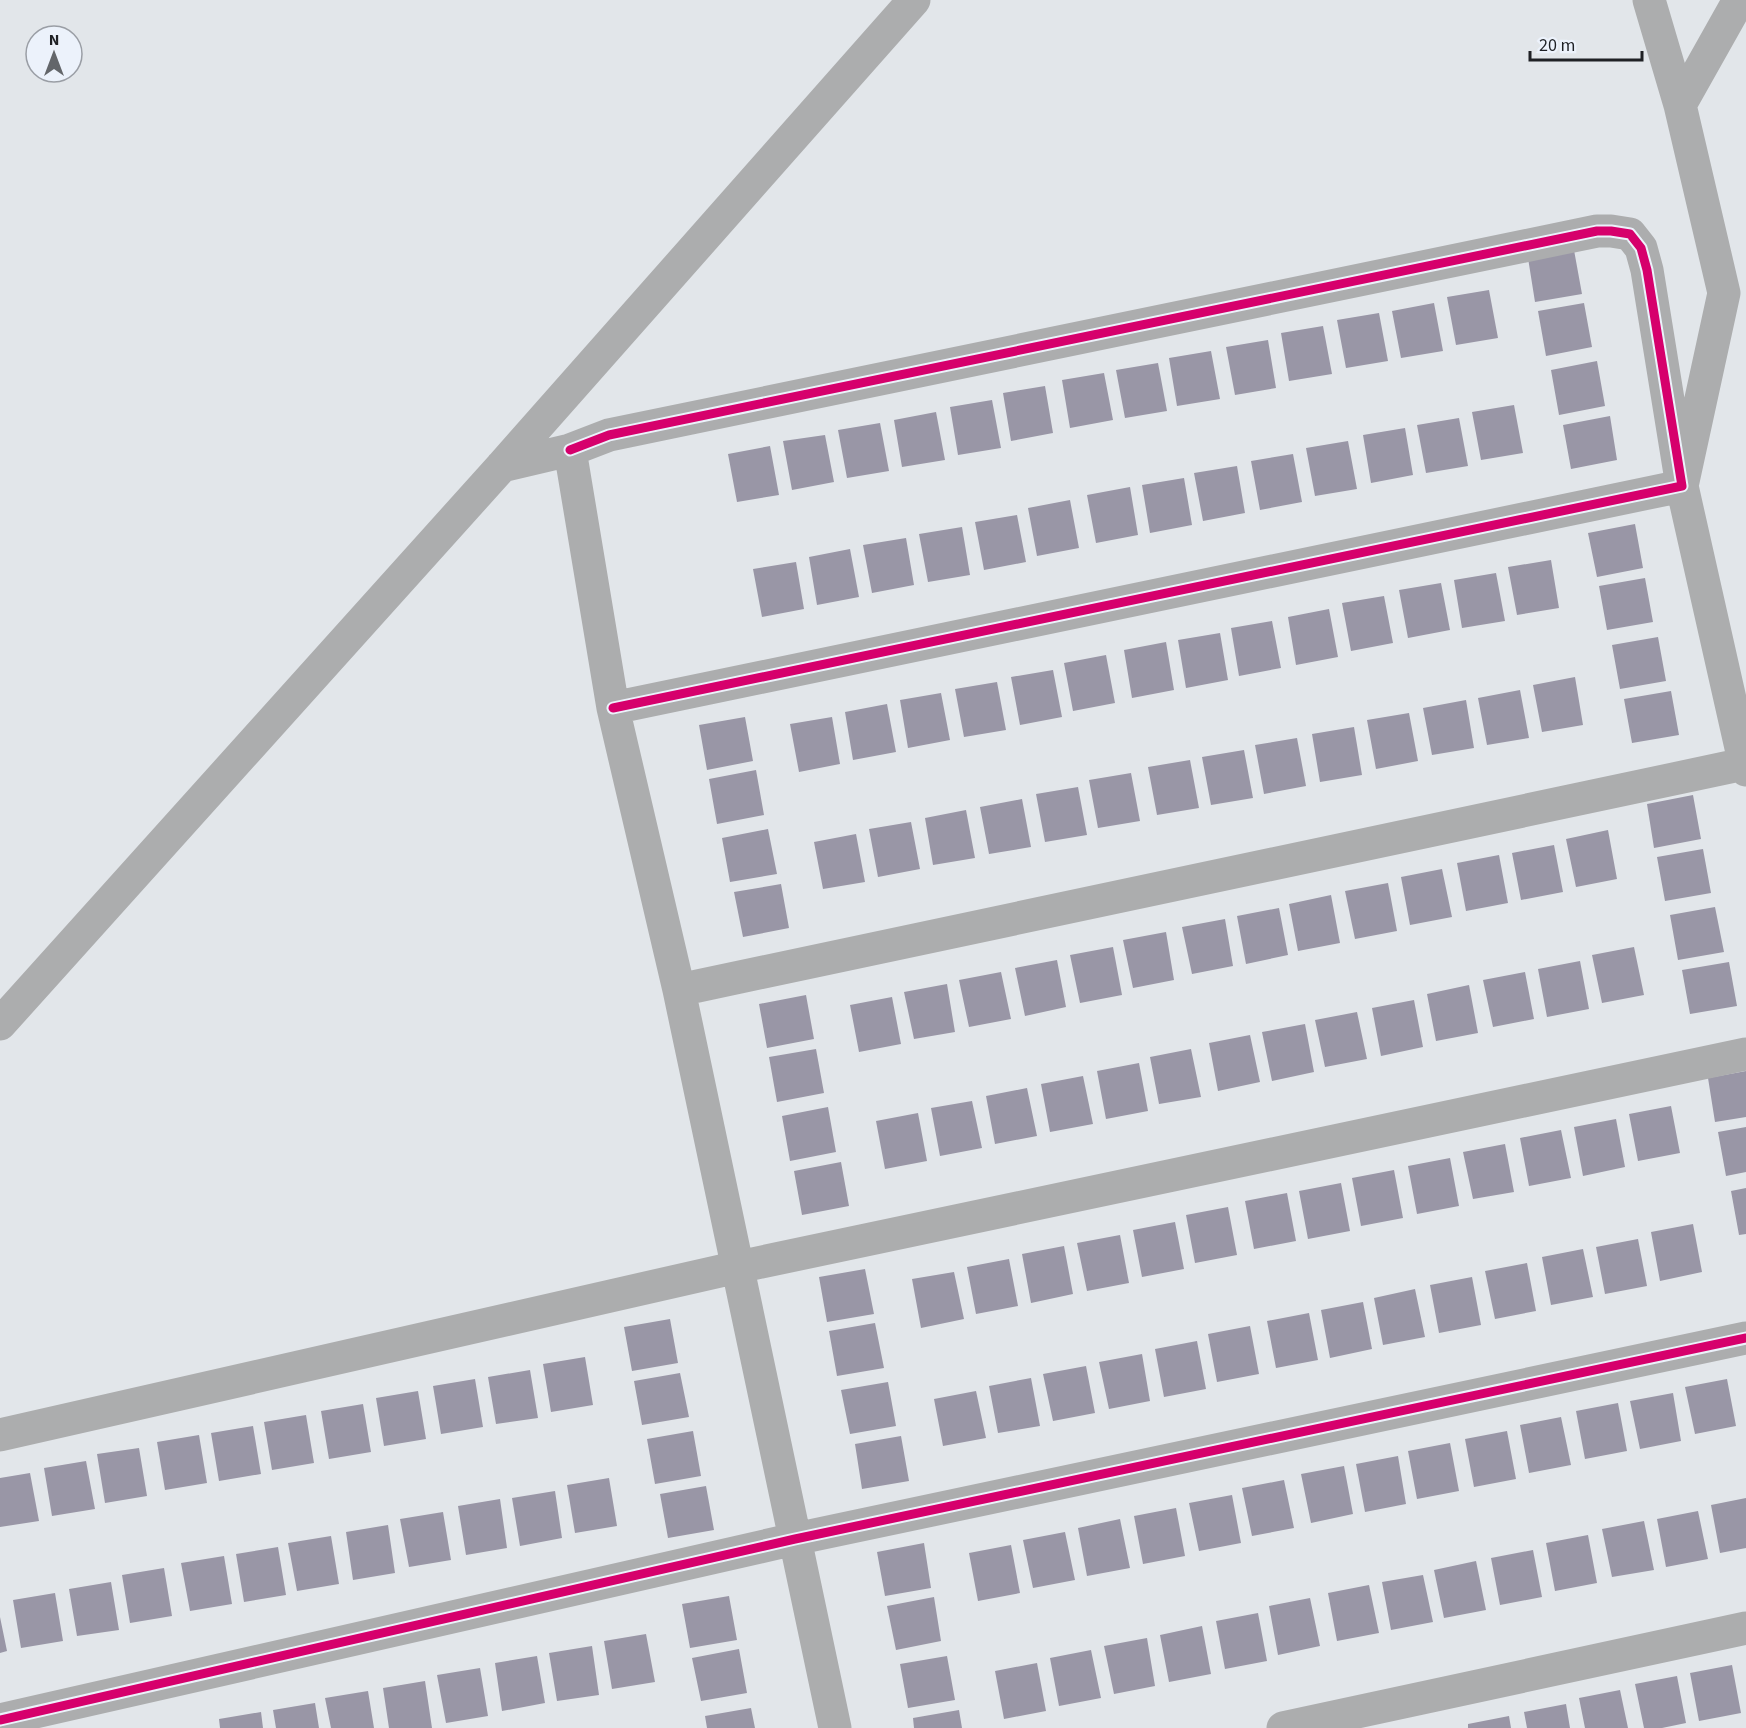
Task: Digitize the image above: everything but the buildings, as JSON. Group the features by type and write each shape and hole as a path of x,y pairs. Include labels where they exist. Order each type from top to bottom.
{"street":[{"path":"0,1024 502,466 914,0"},
{"path":"1649,0 1680,105 1724,293 1682,486"},
{"path":"1680,105 1739,0"},
{"path":"502,466 570,450 609,435 1586,234 1611,231 1630,234 1641,248 1647,270 1682,486 1745,767 679,990"},
{"path":"570,450 613,708 679,990 835,1728"},
{"path":"613,708 1682,486"},
{"path":"0,1435 738,1267 1746,1054"},
{"path":"0,1720 795,1539 1746,1338"},
{"path":"1283,1728 1746,1628"}],"cycle path":[{"path":"570,450 609,435 1597,231 1630,234 1641,248 1647,270 1682,486 613,708"},
{"path":"0,1720 795,1539 1746,1338"}]}
